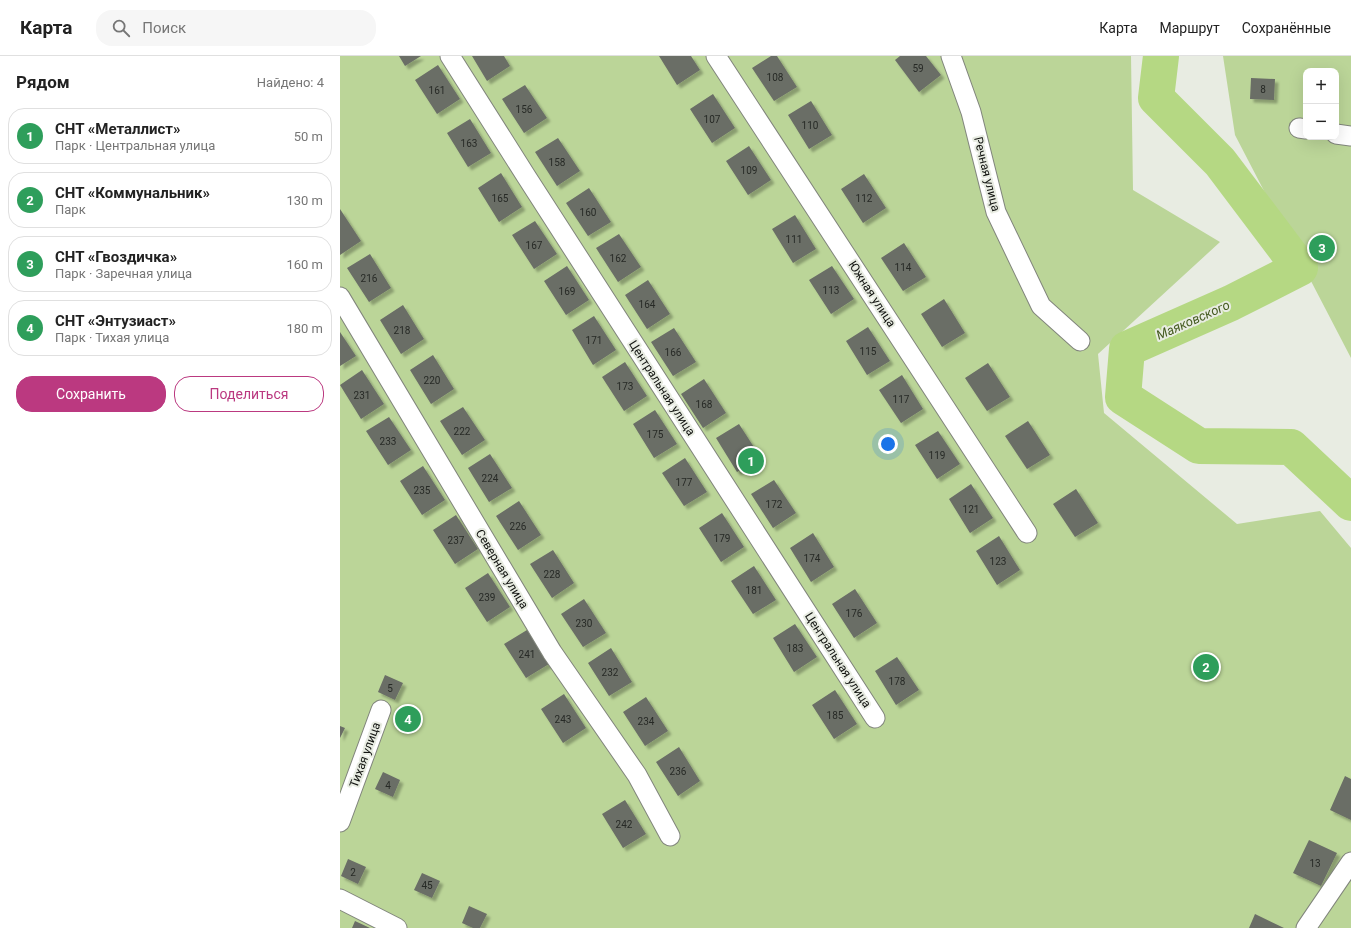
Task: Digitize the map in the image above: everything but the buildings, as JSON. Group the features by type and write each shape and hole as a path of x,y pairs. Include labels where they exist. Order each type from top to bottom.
{"street":[{"name":"Центральная улица","path":"450,56 876,718"},
{"name":"Южная улица","path":"716,56 1027,533"},
{"name":"Речная улица","path":"951,56 971,112 996,212 1041,306 1080,341"},
{"path":"1339,134 1351,136"},
{"name":"Северная улица","path":"340,298 552,652 637,775 670,836"},
{"name":"Тихая улица","path":"340,822 381,710"},
{"path":"1306,928 1351,862"},
{"path":"340,898 397,928"}],"green space":[{"path":"340,56 1131,56 1133,190 1220,242 1098,354 1104,413 1237,524 1320,511 1351,548 1351,928 340,928"},
{"path":"1223,56 1351,56 1351,358 1235,135"}],"waterway":[{"name":"Маяковского","path":"1161,56 1156,98 1220,162 1300,268 1231,303 1127,349 1123,397 1199,446 1291,447 1351,503"}],"place":[{"name":"СНТ «Гвоздичка»","path":"1322,248"},
{"name":"СНТ «Металлист»","path":"751,461"},
{"name":"СНТ «Коммунальник»","path":"1206,667"},
{"name":"СНТ «Энтузиаст»","path":"408,719"}]}
